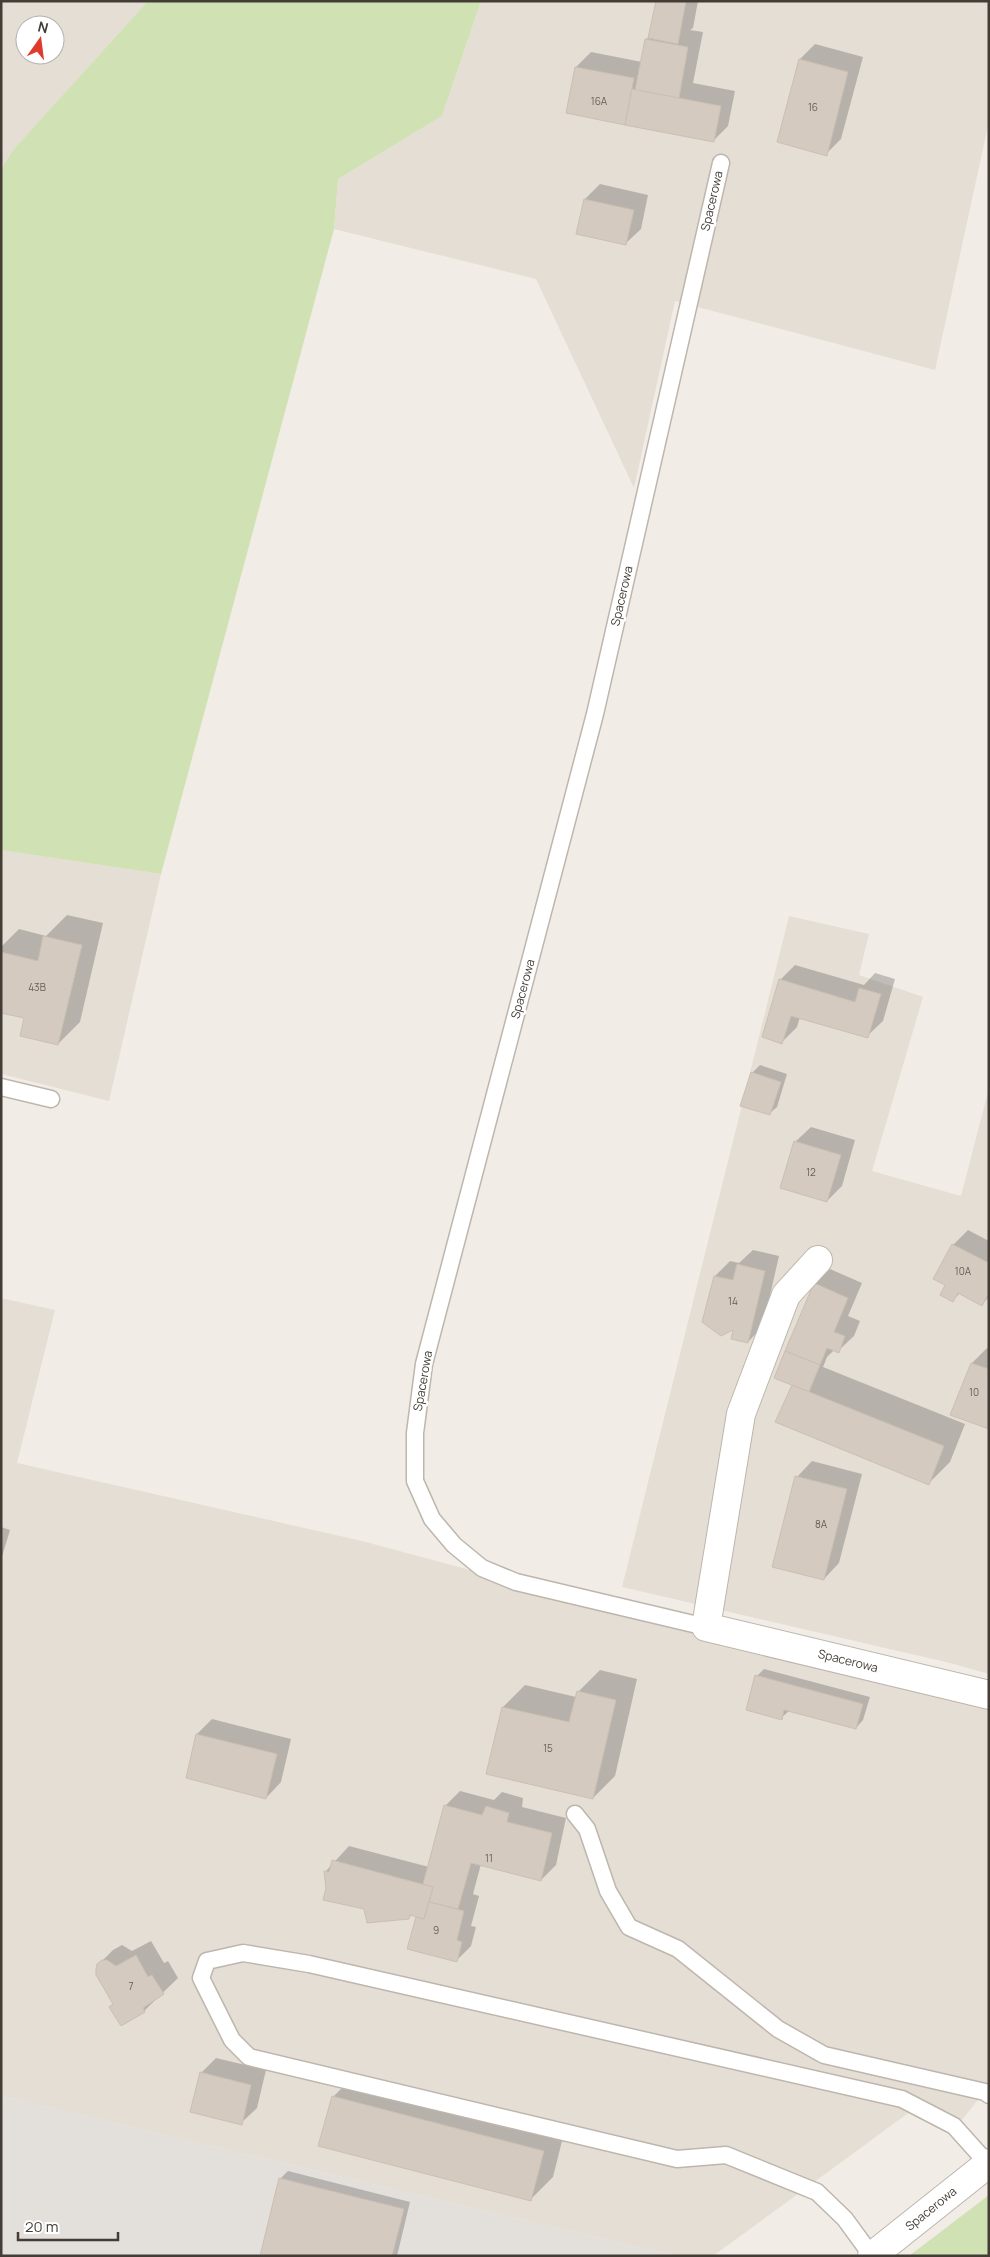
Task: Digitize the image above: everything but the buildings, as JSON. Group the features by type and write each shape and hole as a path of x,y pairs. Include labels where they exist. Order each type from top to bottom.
{"street":[{"path":"706,1627 741,1414 786,1295 818,1260"},
{"name":"Spacerowa","path":"706,1627 989,1695"},
{"name":"Spacerowa","path":"872,2256 988,2163"}],"lane":[{"name":"Spacerowa","path":"706,1627 516,1582 482,1568 454,1545 432,1518 415,1481 414,1433 424,1364 595,714 721,163"},
{"path":"1,1087 51,1099"},
{"path":"575,1814 587,1829 608,1891 629,1927 678,1949 778,2029 824,2054 985,2092 989,2095"},
{"path":"872,2256 845,2219 817,2192 726,2155 677,2159 249,2057 232,2040 201,1978 207,1961 243,1953 309,1964 902,2099 954,2126 988,2163"}],"shaded area":[{"path":"1,1 148,1 13,150 1,169"},
{"path":"481,1 989,1 989,121 935,370 675,301 634,488 536,279 334,229 338,179 442,116"},
{"path":"1,850 161,874 109,1101 1,1074"},
{"path":"789,916 869,934 859,975 923,997 872,1171 961,1196 989,1088 989,1674 950,1663 622,1587"},
{"path":"1,1298 55,1310 17,1463 362,1541 989,1709 989,2086 962,2120 922,2103 713,2256 676,2256 1,2096"},
{"path":"1,2096 676,2256 1,2256"}],"green space":[{"path":"148,1 481,1 442,116 338,179 334,229 161,874 1,850 1,169 13,150"},
{"path":"989,2195 989,2256 909,2256"}]}
